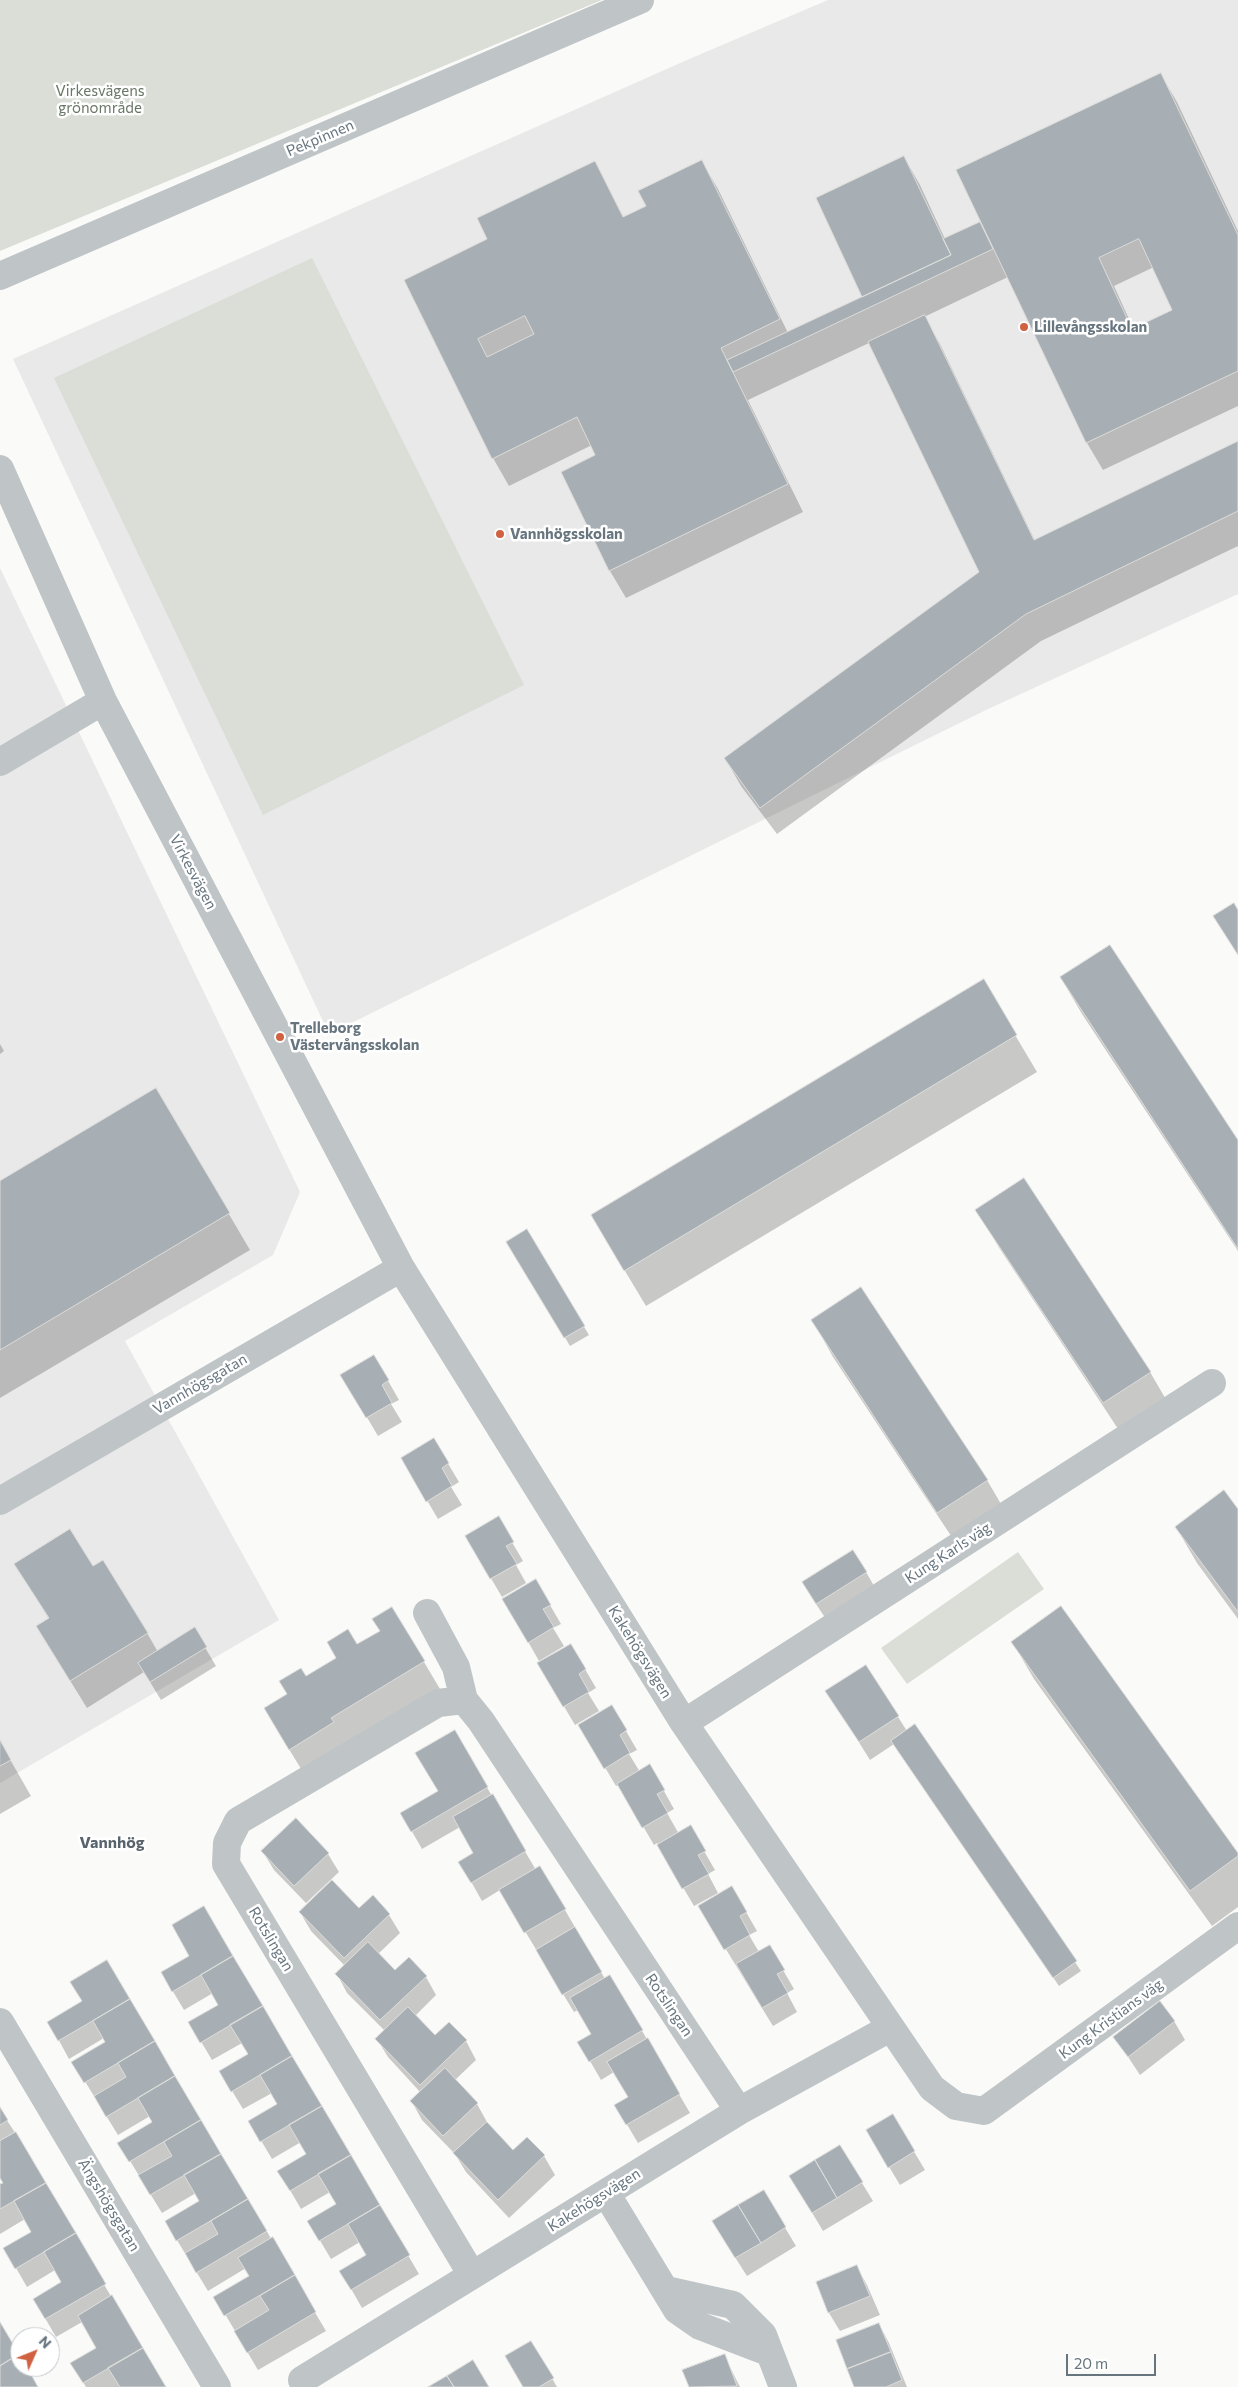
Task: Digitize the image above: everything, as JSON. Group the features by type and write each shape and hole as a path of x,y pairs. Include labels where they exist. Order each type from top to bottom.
{"street":[{"name":"Pekpinnen","path":"0,276 640,0"},
{"name":"Virkesvägen","path":"0,469 103,701 401,1268"},
{"path":"0,762 103,701"},
{"name":"Vannhögsgatan","path":"0,1501 401,1268"},
{"name":"Kakehögsvägen","path":"401,1268 684,1723 890,2028 932,2088 956,2106 984,2111"},
{"name":"Kung Karls väg","path":"684,1723 1212,1383"},
{"name":"Rotslingan","path":"427,1613 456,1667 464,1700 481,1721 739,2111"},
{"name":"Rotslingan","path":"464,1700 438,1703 238,1821 227,1843 226,1864 472,2276"},
{"name":"Kung Kristians väg","path":"984,2111 1238,1926"},
{"name":"Ängshögsgatan","path":"0,2022 217,2387"},
{"name":"Kakehögsvägen","path":"302,2380 739,2111 890,2028"},
{"path":"606,2193 666,2290 733,2305 763,2335 783,2387"}],"shaded area":[{"name":"Vannhögsskolan","path":"828,0 1238,0 1238,594 986,710 329,1034 13,359 687,60"},
{"path":"0,568 300,1192 273,1255 125,1341 279,1620 0,1783"}],"green space":[{"name":"Virkesvägens grönområde","path":"0,0 602,0 0,251"},
{"path":"312,258 524,685 263,815 54,378"},
{"path":"1018,1552 1044,1589 907,1684 881,1648"}],"building":[{"path":"1161,73 1238,235 1238,371 1086,443 956,170","holes":["1139,239 1172,310 1132,329 1099,258"]},
{"path":"904,156 951,255 862,297 816,198"},
{"path":"702,160 780,319 721,348 788,484 609,571 561,472 595,455 577,417 492,459 404,280 487,239 477,218 595,161 623,217 646,206 638,191","holes":["525,316 534,334 487,357 478,339"]},
{"path":"980,222 993,249 733,372 727,360 951,255 943,239"},
{"path":"925,315 1034,540 1238,441 1238,511 1026,614 760,808 724,758 979,572 868,342"},
{"path":"1234,903 1238,910 1238,955 1213,916"},
{"path":"1110,945 1238,1140 1238,1249 1060,977"},
{"path":"984,979 1017,1035 624,1271 591,1215"},
{"path":"156,1088 230,1213 0,1350 0,1181"},
{"path":"1024,1178 1151,1372 1103,1403 975,1210"},
{"path":"527,1229 585,1326 564,1338 506,1242"},
{"path":"861,1287 988,1480 937,1513 811,1320"},
{"path":"374,1355 389,1380 382,1385 392,1403 366,1418 340,1375"},
{"path":"434,1438 449,1463 442,1468 452,1486 426,1502 401,1458"},
{"path":"1224,1490 1238,1509 1238,1612 1175,1527"},
{"path":"499,1516 514,1542 506,1546 517,1564 490,1579 465,1536"},
{"path":"70,1529 93,1566 103,1560 148,1633 70,1681 36,1626 49,1618 14,1564"},
{"path":"853,1550 867,1572 816,1604 802,1582"},
{"path":"536,1579 551,1605 543,1609 554,1627 528,1643 502,1599"},
{"path":"1061,1606 1238,1853 1238,1856 1190,1891 1011,1642"},
{"path":"392,1607 425,1661 331,1718 334,1722 289,1750 264,1708 287,1694 279,1681 301,1668 306,1676 336,1658 327,1642 348,1629 357,1644 380,1631 372,1619"},
{"path":"195,1627 207,1647 150,1682 138,1663"},
{"path":"571,1644 586,1669 579,1674 589,1692 563,1707 537,1663"},
{"path":"866,1665 899,1716 859,1742 825,1691"},
{"path":"612,1705 627,1730 620,1735 630,1753 604,1769 578,1725"},
{"path":"915,1724 1077,1961 1053,1978 891,1741"},
{"path":"455,1730 488,1787 411,1832 400,1813 438,1791 415,1753"},
{"path":"0,1740 11,1760 0,1766"},
{"path":"650,1764 665,1790 657,1794 668,1813 642,1828 617,1784"},
{"path":"493,1794 526,1851 471,1883 458,1862 473,1853 453,1817"},
{"path":"296,1818 329,1853 294,1886 261,1851"},
{"path":"691,1825 706,1851 698,1855 709,1874 682,1889 657,1845"},
{"path":"540,1866 566,1909 524,1933 499,1890"},
{"path":"332,1880 359,1908 373,1895 390,1914 344,1958 299,1912"},
{"path":"732,1886 747,1912 740,1916 750,1935 724,1950 698,1906"},
{"path":"204,1906 233,1956 172,1992 161,1972 189,1956 172,1925"},
{"path":"575,1927 602,1972 562,1995 536,1950"},
{"path":"368,1942 395,1970 409,1957 427,1976 380,2020 335,1974"},
{"path":"770,1945 785,1970 777,1974 788,1993 762,2008 736,1964"},
{"path":"233,1956 263,2006 200,2043 188,2022 218,2005 201,1975"},
{"path":"107,1960 130,1999 58,2041 47,2022 82,2001 70,1982"},
{"path":"610,1975 643,2030 589,2062 577,2042 591,2034 570,1998"},
{"path":"130,1999 155,2041 84,2083 71,2062 105,2042 93,2021"},
{"path":"1160,2001 1175,2021 1128,2057 1113,2037"},
{"path":"263,2006 292,2056 231,2092 219,2071 248,2054 230,2025"},
{"path":"408,2007 435,2035 449,2022 467,2040 420,2085 375,2039"},
{"path":"648,2038 680,2094 626,2125 614,2105 628,2097 607,2062"},
{"path":"155,2041 175,2076 106,2117 94,2096 126,2077 118,2063"},
{"path":"292,2056 322,2106 260,2142 248,2121 277,2104 260,2075"},
{"path":"445,2068 478,2103 443,2136 410,2101"},
{"path":"175,2076 201,2120 129,2162 117,2143 152,2122 138,2098"},
{"path":"322,2106 351,2155 290,2191 277,2171 306,2154 289,2125"},
{"path":"0,2107 8,2120 0,2125"},
{"path":"893,2114 915,2151 888,2168 866,2130"},
{"path":"201,2120 221,2154 150,2195 138,2175 172,2156 164,2142"},
{"path":"487,2122 513,2150 527,2137 545,2155 498,2200 453,2153"},
{"path":"16,2132 46,2183 0,2209 0,2184 3,2183 0,2178 0,2141"},
{"path":"840,2145 863,2182 837,2198 815,2160"},
{"path":"221,2154 248,2199 176,2241 165,2221 199,2201 184,2175"},
{"path":"351,2155 380,2205 319,2241 307,2221 336,2204 318,2174"},
{"path":"815,2160 837,2198 812,2213 789,2176"},
{"path":"46,2183 76,2233 15,2269 3,2248 31,2232 14,2201"},
{"path":"764,2190 786,2227 761,2243 738,2205"},
{"path":"248,2199 267,2231 196,2273 185,2253 218,2234 211,2221"},
{"path":"380,2205 410,2255 351,2290 339,2271 366,2255 348,2224"},
{"path":"738,2205 761,2243 735,2258 712,2221"},
{"path":"76,2233 106,2284 45,2319 33,2299 61,2282 44,2252"},
{"path":"273,2237 295,2275 224,2316 213,2297 249,2276 238,2258"},
{"path":"857,2265 870,2296 828,2313 816,2282"},
{"path":"295,2275 316,2312 247,2353 234,2331 269,2310 260,2296"},
{"path":"112,2295 143,2348 83,2383 70,2363 96,2348 78,2316"},
{"path":"0,2322 10,2339 10,2360 0,2366"},
{"path":"879,2323 891,2352 847,2369 836,2340"},
{"path":"531,2341 554,2378 539,2387 523,2387 505,2356"},
{"path":"143,2348 166,2387 120,2387 108,2368"},
{"path":"891,2352 902,2380 886,2387 854,2387 847,2369"},
{"path":"725,2354 737,2386 689,2387 682,2370"},
{"path":"10,2360 10,2377 32,2377 38,2387 0,2387 0,2366"},
{"path":"473,2360 489,2387 454,2387 447,2376"},
{"path":"447,2376 454,2387 428,2387"}],"place":[{"name":"Lillevångsskolan","path":"1024,327"},
{"name":"Vannhögsskolan","path":"500,534"},
{"name":"Trelleborg Västervångsskolan","path":"280,1037"}],"district":[{"name":"Vannhög","path":"112,1843"}]}
